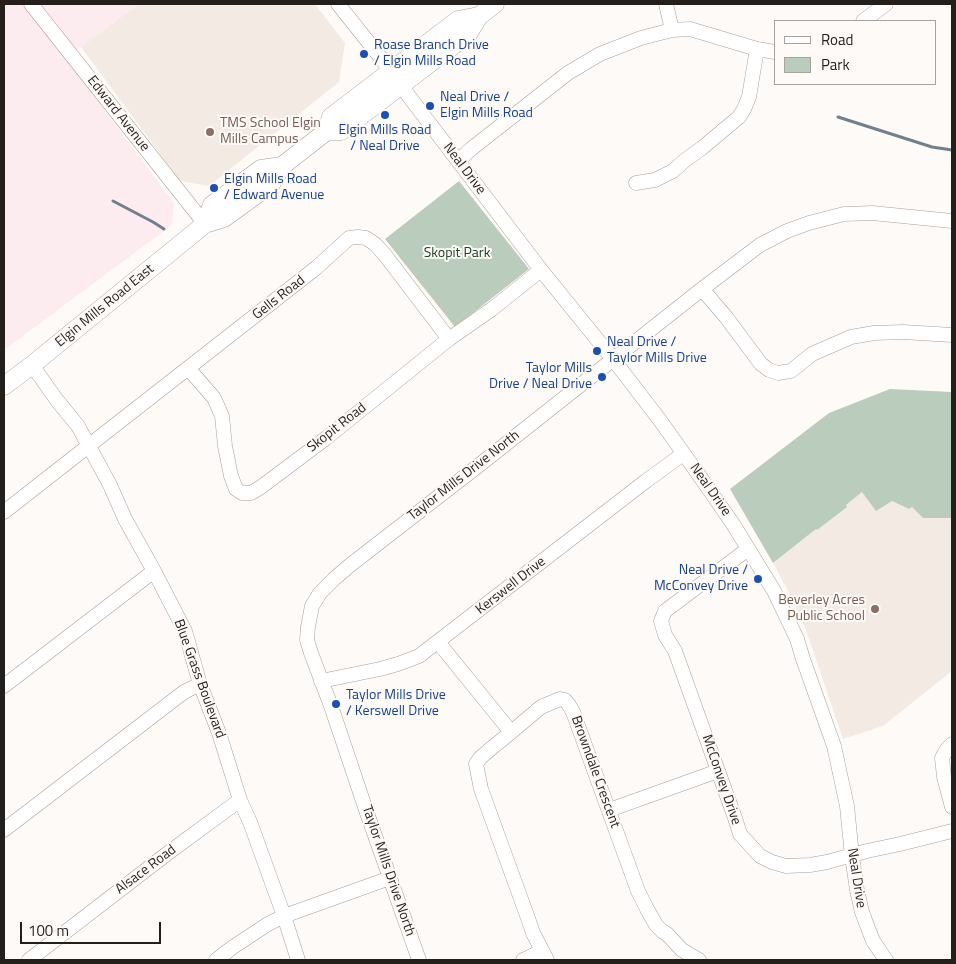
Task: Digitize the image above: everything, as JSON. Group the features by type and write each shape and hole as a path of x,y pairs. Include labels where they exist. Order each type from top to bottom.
{"main road":[{"name":"Elgin Mills Road East","path":"4,386 205,224 224,218 271,184 282,166 327,131 341,130 396,78 468,34 479,16 495,4"}],"street":[{"name":"Edward Avenue","path":"31,4 205,224"},
{"name":"Neal Drive","path":"338,4 541,270 659,419 733,524 774,591 797,639 834,746 847,806 856,890 862,912 874,941 886,960"},
{"path":"666,4 672,30"},
{"path":"864,20 886,4"},
{"path":"458,161 568,73 600,54 641,38 672,30 690,29 757,49 774,52"},
{"path":"636,183 655,180 673,171 739,117 749,97 757,49"},
{"name":"Taylor Mills Drive North","path":"419,960 332,706 307,640 312,606 320,593 342,571 760,245 787,231 844,214 872,213 952,221"},
{"name":"Gells Road","path":"4,512 316,268 349,238 366,238 375,244 449,340"},
{"name":"Skopit Road","path":"188,368 214,398 222,416 225,446 231,476 236,489 242,493 251,492 261,487 325,439 449,340 541,270"},
{"path":"702,289 761,364 769,370 778,373 791,371 812,354 851,337 874,333 903,332 952,335"},
{"name":"Blue Grass Boulevard","path":"32,365 78,426 185,631 200,684 219,733 240,800 250,822 284,916 298,960"},
{"name":"Kerswell Drive","path":"321,681 398,664 419,656 646,480 683,454"},
{"name":"McConvey Drive","path":"748,549 665,611 661,622 665,635 675,651 740,834 760,856 786,866 810,865 952,831"},
{"path":"4,686 154,571"},
{"path":"438,642 511,732"},
{"path":"4,830 184,692 200,684"},
{"name":"Browndale Crescent","path":"545,956 533,933 483,796 476,764 480,758 541,707 560,699 565,700 574,712 638,891 656,925 682,950 699,960"},
{"path":"952,744 942,758 944,777 952,807"},
{"path":"609,810 718,771"},
{"name":"Alsace Road","path":"29,960 240,800"},
{"path":"216,960 256,931 284,916 390,878"},
{"path":"523,960 545,956"}],"shaded area":[{"path":"4,4 138,4 66,59 174,203 172,225 4,350"},
{"name":"TMS School Elgin Mills Campus","path":"138,4 315,4 345,43 339,82 209,186 180,181 81,47"},
{"name":"Beverley Acres Public School","path":"862,492 892,501 909,509 912,507 923,518 952,518 952,671 883,726 843,739 805,627 773,563"}],"green space":[{"name":"Skopit Park","path":"459,181 529,269 455,327 385,239"},
{"path":"890,389 952,392 952,518 923,518 912,507 909,509 892,501 876,511 862,492 846,505 847,507 773,563 730,489 829,413"}],"waterway":[{"path":"838,117 932,147 952,150"},
{"path":"113,201 164,229"}],"place":[{"name":"Roase Branch Drive / Elgin Mills Road","path":"364,54"},
{"name":"Neal Drive / Elgin Mills Road","path":"430,106"},
{"name":"Elgin Mills Road / Neal Drive","path":"385,115"},
{"name":"TMS School Elgin Mills Campus","path":"210,132"},
{"name":"Elgin Mills Road / Edward Avenue","path":"214,188"},
{"name":"Neal Drive / Taylor Mills Drive","path":"597,351"},
{"name":"Taylor Mills Drive / Neal Drive","path":"602,377"},
{"name":"Neal Drive / McConvey Drive","path":"758,579"},
{"name":"Beverley Acres Public School","path":"875,609"},
{"name":"Taylor Mills Drive / Kerswell Drive","path":"336,704"}]}
